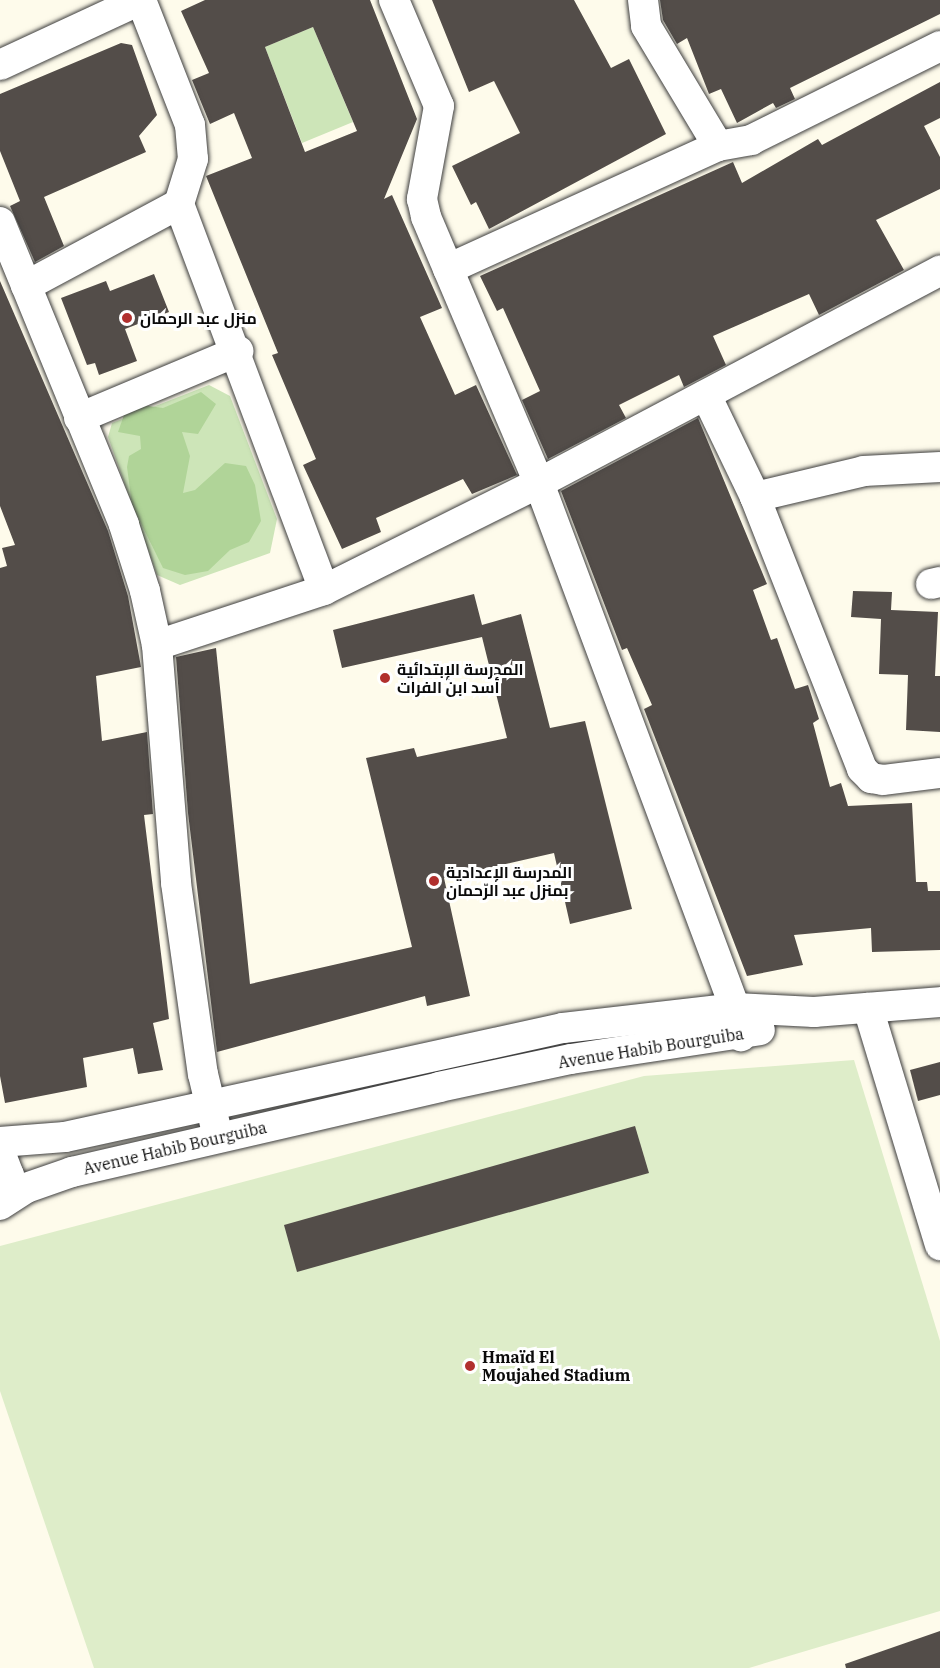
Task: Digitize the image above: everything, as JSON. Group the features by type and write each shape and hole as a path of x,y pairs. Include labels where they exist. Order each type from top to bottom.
{"street":[{"path":"0,65 141,0 190,125 193,159 180,204 238,351 324,590"},
{"path":"394,0 439,106 422,199 448,269 539,483 738,1022"},
{"path":"643,0 646,26 718,146"},
{"path":"448,269 718,146 751,140 940,46"},
{"path":"26,286 180,204"},
{"path":"0,222 124,525 157,645 176,883 210,1106 218,1137"},
{"path":"157,645 324,590 539,483 940,271"},
{"path":"80,418 238,351"},
{"path":"706,395 755,497 862,769 872,778 883,780 940,773"},
{"path":"755,497 864,471 940,467"},
{"name":"Avenue Habib Bourguiba","path":"0,1204 47,1179 218,1137 738,1022 814,1012 940,1002"},
{"path":"868,1008 940,1245"},
{"name":"Avenue Habib Bourguiba","path":"0,1142 65,1137 563,1028 738,1022"},
{"path":"0,1152 9,1175 0,1204"}],"green space":[{"path":"313,27 353,122 302,143 265,47"},
{"path":"209,385 230,396 277,519 270,553 180,585 157,575 108,437 112,423"},
{"path":"201,392 216,404 198,434 182,432 190,456 183,493 195,490 225,463 246,466 255,485 261,521 249,542 230,550 208,571 185,575 163,568 132,505 127,467 129,456 141,449 140,436 118,432 125,412 141,405 163,408"},
{"name":"Hmaïd El Moujahed Stadium","path":"854,1060 940,1341 940,1611 749,1668 94,1668 0,1391 0,1246 644,1076"}],"building":[{"path":"205,0 370,0 417,119 384,199 392,195 442,308 420,317 455,395 476,385 517,475 472,494 463,479 376,518 381,532 342,549 303,465 316,459 272,355 278,353 206,176 252,158 234,113 210,124 192,80 209,73 181,11","holes":["313,27 357,131 305,152 265,47"]},
{"path":"432,0 574,0 611,68 629,59 666,134 489,229 476,202 471,205 452,166 520,133 494,81 469,92"},
{"path":"660,0 940,0 940,14 790,88 795,99 776,108 773,103 737,123 721,89 709,94 687,38 677,44 663,20"},
{"path":"121,43 132,45 157,115 139,136 146,152 44,197 64,246 35,262 10,206 20,201 0,151 0,94"},
{"path":"940,82 940,118 924,126 940,157 940,189 876,220 904,270 819,315 809,294 713,336 726,365 684,387 679,375 619,405 626,418 548,459 522,400 540,391 503,308 497,311 480,276 733,162 742,183 818,139 822,145"},
{"path":"154,274 169,312 125,329 137,361 99,375 95,363 87,365 61,298 106,281 110,291"},
{"path":"0,281 108,531 128,596 141,667 96,676 102,741 147,732 153,814 144,815 169,1019 153,1023 163,1070 138,1074 133,1048 83,1058 87,1087 5,1103 0,1076 0,568 7,566 2,548 15,545 0,506"},
{"path":"698,418 767,584 753,590 771,640 777,638 795,689 808,685 819,719 813,723 830,787 841,783 848,806 912,803 916,882 927,882 928,891 940,891 940,950 872,952 871,928 794,935 803,965 747,976 644,709 652,705 627,648 622,650 561,491"},
{"path":"853,591 892,592 891,610 938,612 935,676 940,676 940,732 906,730 908,675 879,674 881,619 851,617"},
{"path":"474,594 482,625 521,614 550,728 585,721 632,909 570,924 554,853 444,878 470,996 427,1006 425,996 217,1052 188,813 176,657 216,648 250,984 412,947 366,758 414,748 417,757 507,738 482,637 342,668 333,630"},
{"path":"940,1062 940,1095 918,1101 910,1070"},
{"path":"635,1126 649,1173 297,1272 284,1225"},
{"path":"940,1631 940,1668 846,1668 845,1664"}],"place":[{"name":"منزل عبد الرحمان","path":"127,318"},
{"name":"المدرسة الإبتدائية أسد ابن الفرات","path":"385,678"},
{"name":"المدرسة الإعدادية بمنزل عبد الرّحمان","path":"434,881"},
{"name":"Hmaïd El Moujahed Stadium","path":"470,1366"}]}
